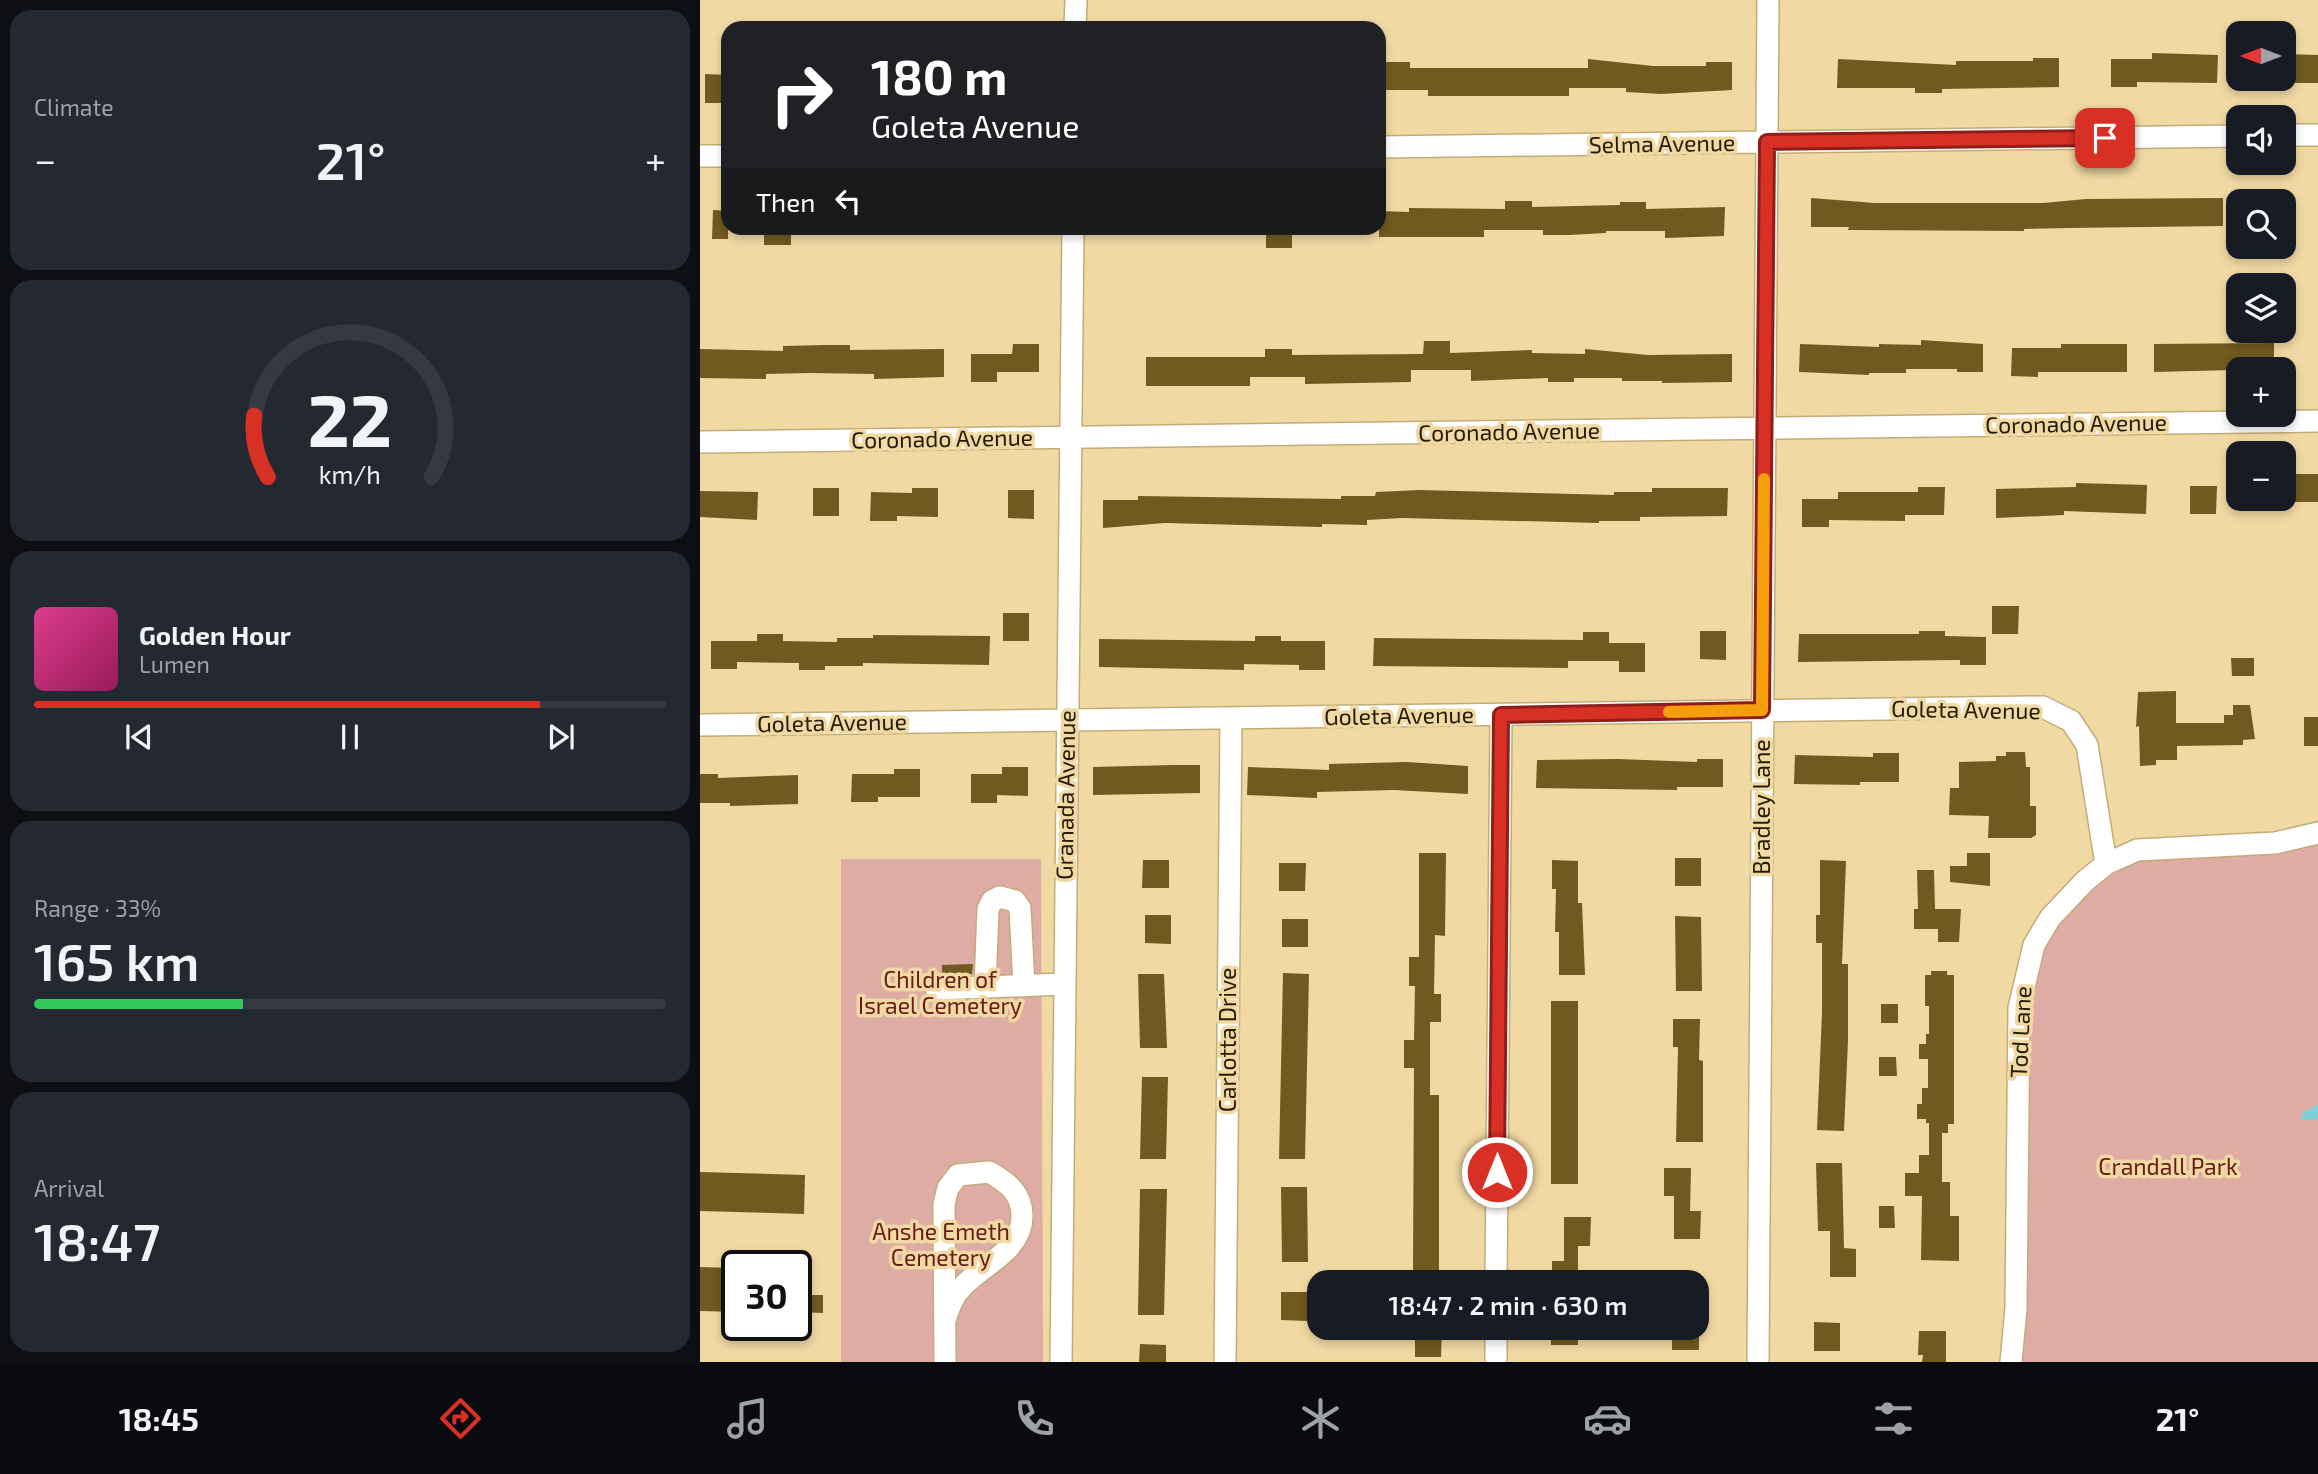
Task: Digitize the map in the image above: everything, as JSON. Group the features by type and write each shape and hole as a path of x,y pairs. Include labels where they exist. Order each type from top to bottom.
{"street":[{"path":"1076,0 1076,21"},
{"name":"Bradley Lane","path":"1758,1362 1768,0"},
{"path":"2296,135 2318,135"},
{"name":"Selma Avenue","path":"1386,147 2226,136"},
{"path":"700,156 721,156"},
{"name":"Granada Avenue","path":"1061,1362 1073,235"},
{"name":"Coronado Avenue","path":"700,442 2318,421"},
{"name":"Goleta Avenue","path":"700,725 2028,706 2062,714 2080,732 2087,745 2106,864"},
{"path":"1496,1270 1501,715"},
{"name":"Carlotta Drive","path":"1225,1362 1231,718"},
{"name":"Tod Lane","path":"2011,1362 2016,1308 2021,990 2034,944 2050,918 2069,896 2106,864 2147,848 2274,843 2318,833"},
{"path":"985,987 988,909 992,901 1006,897 1020,908 1023,917 1024,986"},
{"path":"936,989 1064,984"},
{"path":"945,1320 962,1286 1015,1242 1022,1224 1022,1207 1017,1192 989,1172 958,1175 948,1188 944,1204 945,1362"},
{"path":"1496,1340 1496,1362"}],"green space":[{"name":"Crandall Park","path":"2318,833 2318,1362 2011,1362 2019,1008 2034,945 2106,864"},
{"path":"841,859 1041,859 1043,1362 841,1362"}],"water":[{"path":"2318,1104 2318,1119 2303,1120 2301,1114"}],"building":[{"path":"2152,53 2218,55 2217,83 2137,82 2137,87 2111,87 2111,59 2152,59"},
{"path":"2296,54 2318,55 2318,83 2296,83"},
{"path":"2033,58 2059,58 2059,87 1942,89 1942,93 1915,93 1915,88 1837,88 1838,59 1956,65 1956,61 2033,61"},
{"path":"1588,59 1653,66 1706,66 1706,62 1732,62 1732,90 1661,94 1626,92 1626,88 1569,88 1569,96 1428,96 1428,90 1386,90 1386,62 1410,62 1410,68 1588,68"},
{"path":"705,74 721,75 721,103 705,103"},
{"path":"1811,198 1875,203 2043,203 2086,199 2223,198 2223,226 2024,231 1848,230 1849,227 1811,227"},
{"path":"1505,201 1532,201 1532,207 1646,202 1646,209 1725,207 1724,236 1665,238 1665,231 1543,235 1543,230 1484,230 1484,237 1379,237 1386,235 1386,211 1409,212 1409,208 1505,209"},
{"path":"713,210 721,211 721,235 728,235 728,239 712,239"},
{"path":"764,235 791,235 791,245 764,245"},
{"path":"1266,235 1292,235 1292,248 1266,248"},
{"path":"1921,340 1983,344 1983,372 1906,369 1906,373 1869,375 1799,372 1800,344 1879,347 1879,344 1921,345"},
{"path":"1424,341 1450,341 1450,353 1532,350 1532,353 1585,354 1585,349 1648,355 1732,354 1732,382 1662,383 1622,381 1622,378 1574,378 1574,382 1548,382 1548,378 1471,381 1471,370 1411,370 1411,382 1305,384 1305,377 1250,377 1250,386 1146,386 1146,357 1265,357 1265,349 1292,349 1292,355 1423,354"},
{"path":"2274,343 2274,357 2226,357 2226,370 2154,372 2154,344"},
{"path":"1013,344 1039,344 1039,372 997,372 997,382 971,382 971,354 1012,354"},
{"path":"2061,344 2127,344 2127,372 2038,372 2038,377 2011,376 2012,348 2061,348"},
{"path":"850,345 850,350 944,349 944,377 874,379 874,374 809,373 766,374 766,379 700,378 700,349 783,351 783,346"},
{"path":"2296,474 2318,474 2318,502 2296,502"},
{"path":"2076,483 2147,485 2146,514 2064,511 2064,515 1996,518 1996,489 2076,487"},
{"path":"2190,486 2217,486 2216,514 2190,514"},
{"path":"1918,487 1945,487 1944,515 1905,515 1905,521 1829,520 1829,527 1802,527 1802,499 1838,499 1838,492 1918,492"},
{"path":"813,488 839,488 839,516 813,516"},
{"path":"912,488 938,488 938,517 897,516 897,521 870,521 871,492 912,493"},
{"path":"1652,488 1728,488 1727,516 1640,517 1640,521 1599,523 1402,518 1367,520 1367,525 1322,524 1322,527 1165,523 1103,528 1103,500 1138,500 1138,496 1341,499 1341,496 1375,496 1376,492 1420,490 1614,495 1614,492 1652,492"},
{"path":"1008,490 1034,490 1034,519 1008,518"},
{"path":"700,491 758,492 757,520 700,517"},
{"path":"1992,606 2019,606 2018,634 1992,634"},
{"path":"1003,613 1029,613 1029,641 1003,641"},
{"path":"1700,631 1726,631 1726,660 1700,659"},
{"path":"1919,631 1945,631 1945,636 1986,637 1986,665 1960,665 1960,660 1798,662 1799,634 1919,634"},
{"path":"1583,632 1609,632 1609,643 1645,643 1645,672 1619,672 1619,661 1568,661 1568,668 1373,666 1374,638 1583,640"},
{"path":"757,634 783,634 783,641 837,642 837,638 873,638 873,635 990,636 989,665 863,663 863,666 825,666 825,670 799,670 799,663 737,662 737,669 711,669 711,641 757,641"},
{"path":"1255,636 1281,636 1281,641 1325,641 1325,670 1299,670 1299,665 1244,664 1244,670 1099,667 1099,639 1255,641"},
{"path":"2231,658 2254,658 2254,676 2232,676"},
{"path":"2176,691 2176,723 2224,723 2224,715 2233,715 2233,705 2250,705 2255,739 2243,740 2243,745 2177,746 2177,760 2156,760 2156,765 2140,766 2139,726 2136,727 2138,692"},
{"path":"2304,717 2318,717 2318,746 2304,746"},
{"path":"2006,752 2025,752 2026,767 2030,767 2030,806 2036,806 2036,835 2031,838 1988,838 1989,816 1949,815 1950,788 1959,788 1959,762 1996,761 1996,756 2006,756"},
{"path":"1873,753 1899,753 1899,782 1860,782 1860,785 1794,784 1795,755 1873,757"},
{"path":"1697,759 1723,759 1723,787 1677,787 1677,790 1536,788 1537,760 1697,762"},
{"path":"1407,762 1468,766 1468,794 1394,790 1317,792 1317,798 1247,795 1248,767 1329,770 1329,764"},
{"path":"1200,765 1200,793 1093,795 1093,767"},
{"path":"1002,767 1028,767 1028,796 997,795 997,803 971,803 971,774 1002,774"},
{"path":"894,769 920,769 920,797 878,797 878,802 851,802 852,774 894,774"},
{"path":"700,774 718,774 718,778 798,775 798,804 730,806 730,803 700,803"},
{"path":"1419,853 1446,853 1445,936 1435,935 1434,994 1441,994 1441,1022 1430,1022 1430,1095 1439,1095 1439,1270 1413,1270 1414,1068 1404,1068 1404,1040 1414,1040 1415,986 1409,986 1409,957 1419,957"},
{"path":"1967,853 1990,853 1990,886 1950,882 1950,866 1967,866"},
{"path":"1675,858 1701,858 1701,886 1675,886"},
{"path":"1143,860 1169,860 1169,888 1142,888"},
{"path":"1552,860 1578,861 1578,903 1582,903 1585,975 1559,975 1559,932 1555,932 1556,889 1552,889"},
{"path":"1820,860 1846,861 1842,964 1848,964 1848,1041 1844,1131 1817,1130 1822,1013 1822,943 1816,943 1816,915 1820,915"},
{"path":"1279,863 1306,863 1305,891 1279,891"},
{"path":"1917,870 1934,870 1935,909 1961,909 1959,942 1938,942 1938,929 1914,929 1914,909 1918,909"},
{"path":"1145,915 1171,915 1171,944 1145,943"},
{"path":"1675,916 1701,917 1702,991 1676,991"},
{"path":"1282,919 1308,919 1308,947 1282,947"},
{"path":"973,964 972,974 942,976 942,965"},
{"path":"1931,971 1947,971 1947,975 1954,975 1954,1124 1948,1124 1948,1133 1942,1133 1942,1182 1950,1182 1950,1216 1959,1216 1959,1261 1921,1260 1922,1196 1905,1196 1905,1173 1919,1173 1919,1155 1929,1155 1929,1123 1926,1123 1926,1119 1917,1119 1917,1104 1922,1104 1922,1088 1928,1088 1928,1059 1919,1059 1919,1044 1926,1044 1926,1034 1929,1034 1925,975 1931,975"},
{"path":"1283,973 1309,974 1305,1159 1279,1159"},
{"path":"1138,974 1164,974 1167,1048 1140,1048"},
{"path":"1551,1001 1578,1001 1578,1184 1551,1184"},
{"path":"1881,1004 1898,1004 1898,1023 1881,1023"},
{"path":"1673,1019 1700,1019 1703,1142 1676,1142 1678,1047 1673,1047"},
{"path":"1879,1057 1896,1057 1897,1076 1879,1076"},
{"path":"1142,1077 1168,1077 1166,1159 1140,1159"},
{"path":"1816,1163 1842,1163 1844,1248 1856,1249 1856,1277 1830,1277 1830,1231 1818,1231"},
{"path":"1664,1168 1691,1168 1690,1211 1701,1211 1700,1239 1674,1239 1674,1196 1664,1196"},
{"path":"700,1172 805,1175 804,1214 700,1211"},
{"path":"1281,1187 1307,1187 1308,1262 1282,1262"},
{"path":"1140,1189 1167,1189 1164,1315 1138,1315"},
{"path":"1879,1206 1894,1206 1895,1228 1879,1228"},
{"path":"1564,1217 1591,1217 1590,1246 1578,1246 1578,1270 1552,1270 1552,1261 1564,1261"},
{"path":"700,1267 721,1268 721,1312 700,1311"},
{"path":"1281,1292 1307,1292 1307,1321 1281,1320"},
{"path":"812,1295 823,1295 823,1313 812,1313"},
{"path":"1814,1322 1840,1323 1840,1351 1814,1351"},
{"path":"1919,1331 1946,1331 1946,1362 1922,1362 1923,1355 1918,1355"},
{"path":"1415,1340 1442,1340 1441,1357 1415,1357"},
{"path":"1551,1340 1578,1340 1578,1345 1551,1345"},
{"path":"1672,1340 1699,1340 1699,1350 1672,1350"},
{"path":"1140,1344 1166,1345 1166,1362 1139,1362"}],"slow traffic":[{"path":"1669,712 1762,710 1764,479"}],"route":[{"path":"1497,1172 1501,715 1762,710 1767,142 2105,138"}],"park label":[{"name":"Children of Israel Cemetery","path":"940,993"},
{"name":"Anshe Emeth Cemetery","path":"941,1245"}]}
